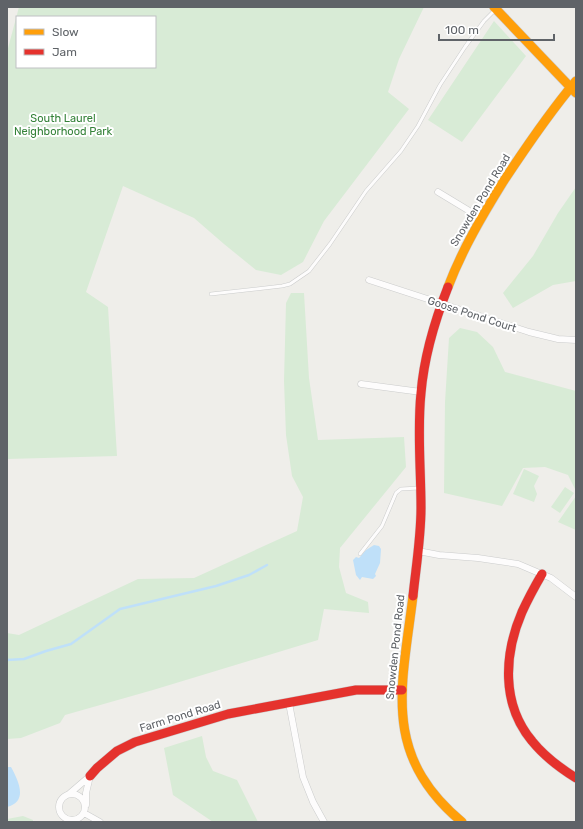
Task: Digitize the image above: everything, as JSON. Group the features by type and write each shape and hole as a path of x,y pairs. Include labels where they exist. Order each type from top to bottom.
{"street":[{"path":"495,8 574,87"},
{"name":"Snowden Pond Road","path":"462,822 432,795 417,769 411,756 404,730 401,704 418,551 421,488 419,436 421,392 429,348 441,304 458,261 481,218 522,153 556,105 574,87"},
{"path":"438,192 481,218"},
{"name":"Goose Pond Court","path":"369,280 529,332 558,339 576,340"},
{"path":"361,384 421,392"},
{"path":"418,551 518,564 551,578 576,597"},
{"path":"542,574 525,606 514,635 508,672 511,699 518,721 533,743 562,769 576,778"},
{"name":"Farm Pond Road","path":"84,813 81,817 74,820 66,819 60,811 61,800 117,751 135,742 228,714 356,690 402,690"},
{"path":"289,703 303,777 313,802 324,822"},
{"path":"90,776 86,793 86,806 84,813 100,822"},
{"path":"68,795 77,795 81,797 86,806"}],"lane":[{"path":"211,294 282,286 290,284 309,271 330,244 366,190 401,151 418,126 440,85 465,47 495,8"},
{"path":"360,554 382,526 396,493 407,488 421,488"}],"green space":[{"name":"South Laurel Neighborhood Park","path":"19,7 424,7 399,59 388,92 409,109 324,221 303,262 281,275 256,270 194,218 123,186 86,292 108,307 117,456 7,459 7,52 16,18 16,68 156,68 156,16 17,16"},
{"path":"494,21 526,56 462,142 428,120"},
{"path":"576,187 576,281 553,285 513,308 503,293 533,256 558,213"},
{"path":"291,293 304,293 309,378 318,440 404,437 406,467 340,548 339,567 346,593 368,602 369,613 324,609 318,640 65,715 60,723 21,738 7,739 7,633 19,635 138,579 194,578 297,531 303,497 292,476 286,435 284,381 286,303"},
{"path":"460,328 477,332 493,347 505,372 576,391 576,491 568,475 545,467 523,468 502,506 444,493 445,402 449,338"},
{"path":"524,469 539,476 534,486 537,494 534,502 513,494"},
{"path":"565,487 574,493 560,513 551,507"},
{"path":"576,496 576,530 558,522"},
{"path":"202,736 206,757 213,771 237,780 258,822 213,822 173,795 164,748"},
{"path":"23,816 33,820 33,822 7,822 7,819"}],"water":[{"path":"374,545 379,546 381,549 380,563 375,574 376,576 373,579 362,577 360,580 356,575 353,560 356,557 359,558 366,550"},
{"path":"7,767 11,767 19,784 20,795 14,804 7,807"}],"waterway":[{"path":"7,660 24,659 71,644 120,609 216,586 249,575 267,565"}],"traffic: slow":[{"path":"494,7 576,93"},
{"path":"448,287 473,233 503,182 556,105 576,81"},
{"path":"413,596 402,689 403,718 408,745 419,771 436,797 462,822"}],"traffic: jam":[{"path":"413,596 421,519 419,422 422,379 431,339 448,287"},
{"path":"542,574 522,612 516,628 509,662 510,695 522,727 532,741 552,761 576,778"},
{"path":"90,776 117,751 135,742 228,714 356,690 402,690"}]}
